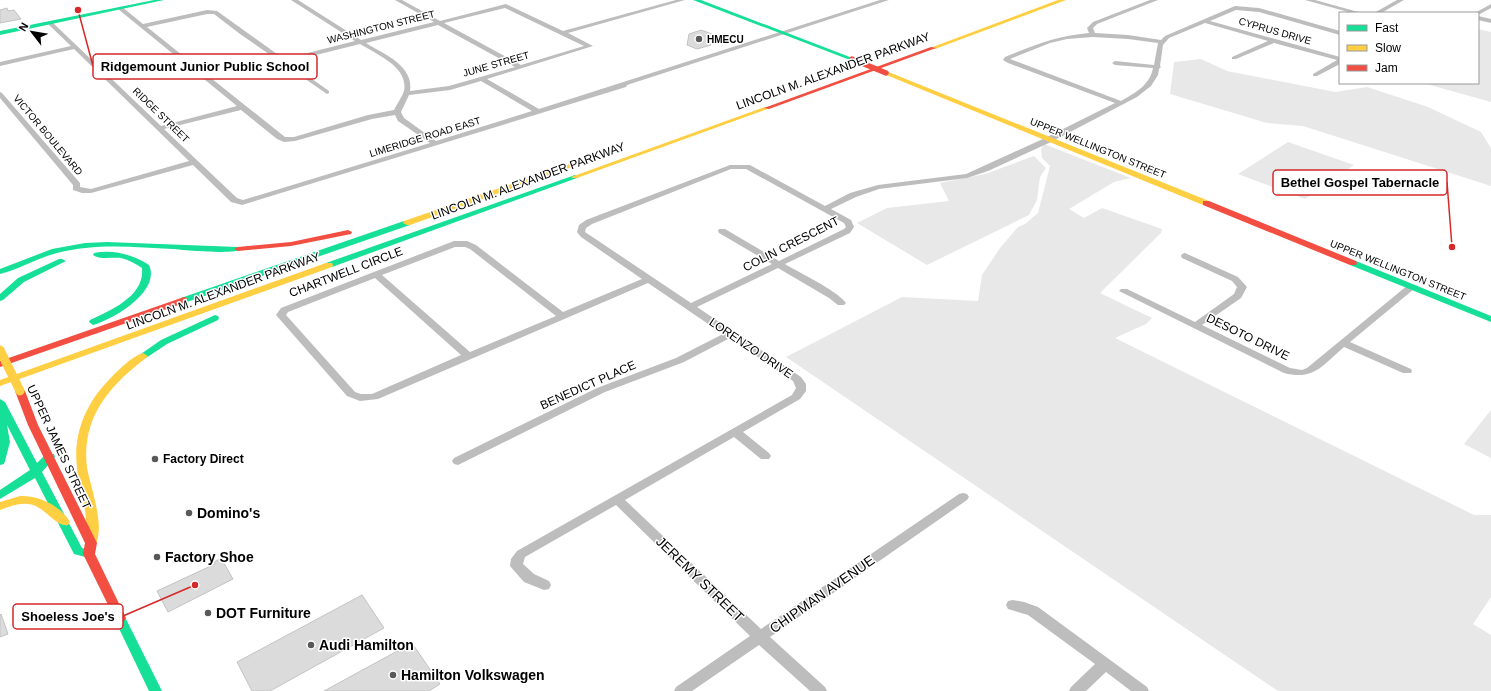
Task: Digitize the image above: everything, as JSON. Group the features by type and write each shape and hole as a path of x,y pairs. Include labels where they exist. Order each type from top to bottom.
{"main road":[{"path":"0,33 161,0"},
{"name":"UPPER WELLINGTON STREET","path":"696,0 852,59 1491,319"},
{"path":"1007,11 1036,0"},
{"name":"LINCOLN M. ALEXANDER PARKWAY","path":"0,384 1063,0"},
{"name":"LINCOLN M. ALEXANDER PARKWAY","path":"808,83 874,59"},
{"name":"LINCOLN M. ALEXANDER PARKWAY","path":"0,364 579,163"},
{"path":"284,291 477,217 497,205"},
{"path":"368,226 429,208 451,207"},
{"path":"0,272 42,255 63,249 132,244 233,249 269,247 317,240 354,230"},
{"path":"0,276 36,261 83,247"},
{"path":"0,360 86,325 112,312 132,300 143,288 147,277 146,267 136,259 117,255 89,256"},
{"path":"0,298 7,290 24,278 41,269 69,260"},
{"path":"156,691 89,554 93,524 82,467 82,448 85,424 94,404 111,382 136,361 164,342 226,314"},
{"name":"UPPER JAMES STREET","path":"0,350 20,391 33,425 91,543"},
{"path":"0,402 78,551 89,554"},
{"path":"0,411 6,443 0,461"},
{"path":"0,495 36,473 50,457"},
{"path":"0,506 27,498 41,500 48,505 64,522"}],"street":[{"path":"294,0 400,67 408,81 406,93 397,112"},
{"path":"398,0 520,67"},
{"path":"563,33 682,0"},
{"name":"LIMERIDGE ROAD EAST","path":"242,203 614,88 619,88 624,86 624,84 882,0"},
{"path":"1092,35 1090,28 1094,23 1155,0"},
{"path":"1308,0 1355,12"},
{"path":"1379,12 1400,0"},
{"name":"WASHINGTON STREET","path":"284,62 437,22 506,6 563,33"},
{"path":"1479,12 1491,6"},
{"path":"120,8 279,138 286,140 371,117 397,112"},
{"path":"825,209 853,196 878,187 967,176 1048,140 1135,96 1149,85 1156,75 1159,49 1162,42 1167,37 1235,8 1246,8 1339,33"},
{"path":"142,26 207,12 215,12 242,33 327,92"},
{"path":"1479,18 1491,21"},
{"name":"CYPRUS DRIVE","path":"1204,21 1339,60"},
{"name":"RIDGE STREET","path":"50,23 234,200 242,203"},
{"name":"JUNE STREET","path":"406,93 443,89 590,46 563,33"},
{"path":"1121,103 1006,60 1007,58 1048,42 1068,37 1092,35 1128,37 1162,42"},
{"path":"1234,58 1273,41"},
{"path":"0,64 75,47"},
{"path":"1315,75 1339,61"},
{"path":"1115,63 1158,67"},
{"path":"481,78 539,112"},
{"name":"VICTOR BOULEVARD","path":"0,94 77,184 76,188 82,191 91,191 194,162"},
{"path":"160,128 242,107"},
{"path":"397,112 401,119 436,144"},
{"name":"COLIN CRESCENT","path":"582,227 589,222 730,167 740,166 747,167 848,222 850,227 847,231 690,307"},
{"name":"LORENZO DRIVE","path":"544,585 529,578 516,566 517,559 521,554 796,397 800,394 802,388 797,379 584,235 581,232 582,227"},
{"path":"722,231 832,296 841,303"},
{"name":"CHARTWELL CIRCLE","path":"562,316 473,246 467,244 454,244 284,310 281,315 351,394 360,398 374,397 649,279"},
{"path":"1185,256 1235,280 1242,287 1238,296 1195,326"},
{"path":"376,274 468,356"},
{"name":"DESOTO DRIVE","path":"1124,291 1288,371 1303,373 1311,370 1412,287"},
{"name":"BENEDICT PLACE","path":"458,461 601,390 680,360 730,334"},
{"path":"1343,343 1407,371"},
{"path":"734,432 765,456"},
{"name":"CHIPMAN AVENUE","path":"681,691 963,497"},
{"name":"JEREMY STREET","path":"617,499 760,637 820,691"},
{"path":"1013,605 1024,607 1033,611 1142,691"},
{"path":"1076,691 1105,664"}],"shaded area":[{"path":"1479,29 1491,32 1491,102 1427,84 1479,84"},
{"path":"1201,59 1227,71 1335,92 1367,87 1428,107 1481,132 1491,148 1491,186 1303,126 1267,123 1170,94 1174,62"},
{"path":"1288,142 1354,165 1305,199 1238,174"},
{"path":"1044,144 1131,178 1114,182 1069,209 1084,218 1102,208 1162,229 1161,233 1100,293 1152,318 1146,324 1115,338 1474,515 1491,515 1491,597 1473,624 1491,635 1491,691 1278,691 786,357 902,297 978,301 982,275 1000,248 1018,227 1025,224 1038,213 1050,166 1042,158 1041,149"},
{"path":"1034,156 1046,168 1040,177 1037,200 1029,215 927,265 857,223 887,208 949,201 940,183 985,174"},
{"path":"1491,410 1491,458 1464,444"}],"building":[{"path":"7,8 8,11 14,10 21,19 0,23 0,10"},
{"path":"701,30 712,34 711,45 697,49 687,45 689,34"},
{"path":"221,558 233,579 168,612 157,591 215,564 214,562"},
{"name":"Audi Hamilton","path":"362,595 384,628 270,691 252,691 237,662"},
{"path":"1,614 8,634 0,637 0,615"},
{"name":"Hamilton Volkswagen","path":"412,643 440,684 429,691 324,691"}],"traffic: fast":[{"path":"0,33 161,0"},
{"path":"696,0 852,59"},
{"path":"329,265 575,177"},
{"path":"184,300 407,223"},
{"path":"0,272 47,253 85,246 129,244 238,249"},
{"path":"93,322 117,310 134,298 145,284 147,276 146,267 128,257 117,255 97,255"},
{"path":"0,298 21,280 62,261"},
{"path":"1353,263 1491,319"},
{"path":"143,356 164,342 215,318"},
{"path":"0,402 78,551 89,554"},
{"path":"0,411 5,442 0,461"},
{"path":"0,495 33,474 50,457"},
{"path":"120,618 156,691"}],"traffic: slow":[{"path":"933,48 1063,0"},
{"path":"886,73 1206,203"},
{"path":"575,177 767,108"},
{"path":"407,223 570,166"},
{"path":"0,383 329,265"},
{"path":"0,350 20,391"},
{"path":"91,543 93,518 82,468 81,450 83,434 88,418 95,404 105,390 116,378 143,356"},
{"path":"0,506 20,500 35,501 49,508 64,522"}],"traffic: jam":[{"path":"767,108 933,48"},
{"path":"852,59 886,73"},
{"path":"1206,203 1353,263"},
{"path":"238,249 291,244 348,232"},
{"path":"0,364 184,300"},
{"path":"20,391 33,425 91,543 89,554 120,618"}],"place":[{"name":"Ridgemount Junior Public School","path":"78,10"},
{"name":"HMECU","path":"699,39"},
{"name":"Bethel Gospel Tabernacle","path":"1452,247"},
{"name":"Factory Direct","path":"155,459"},
{"name":"Domino's","path":"189,513"},
{"name":"Factory Shoe","path":"157,557"},
{"name":"Shoeless Joe's","path":"195,585"},
{"name":"DOT Furniture","path":"208,613"},
{"name":"Audi Hamilton","path":"311,645"},
{"name":"Hamilton Volkswagen","path":"393,675"}]}
